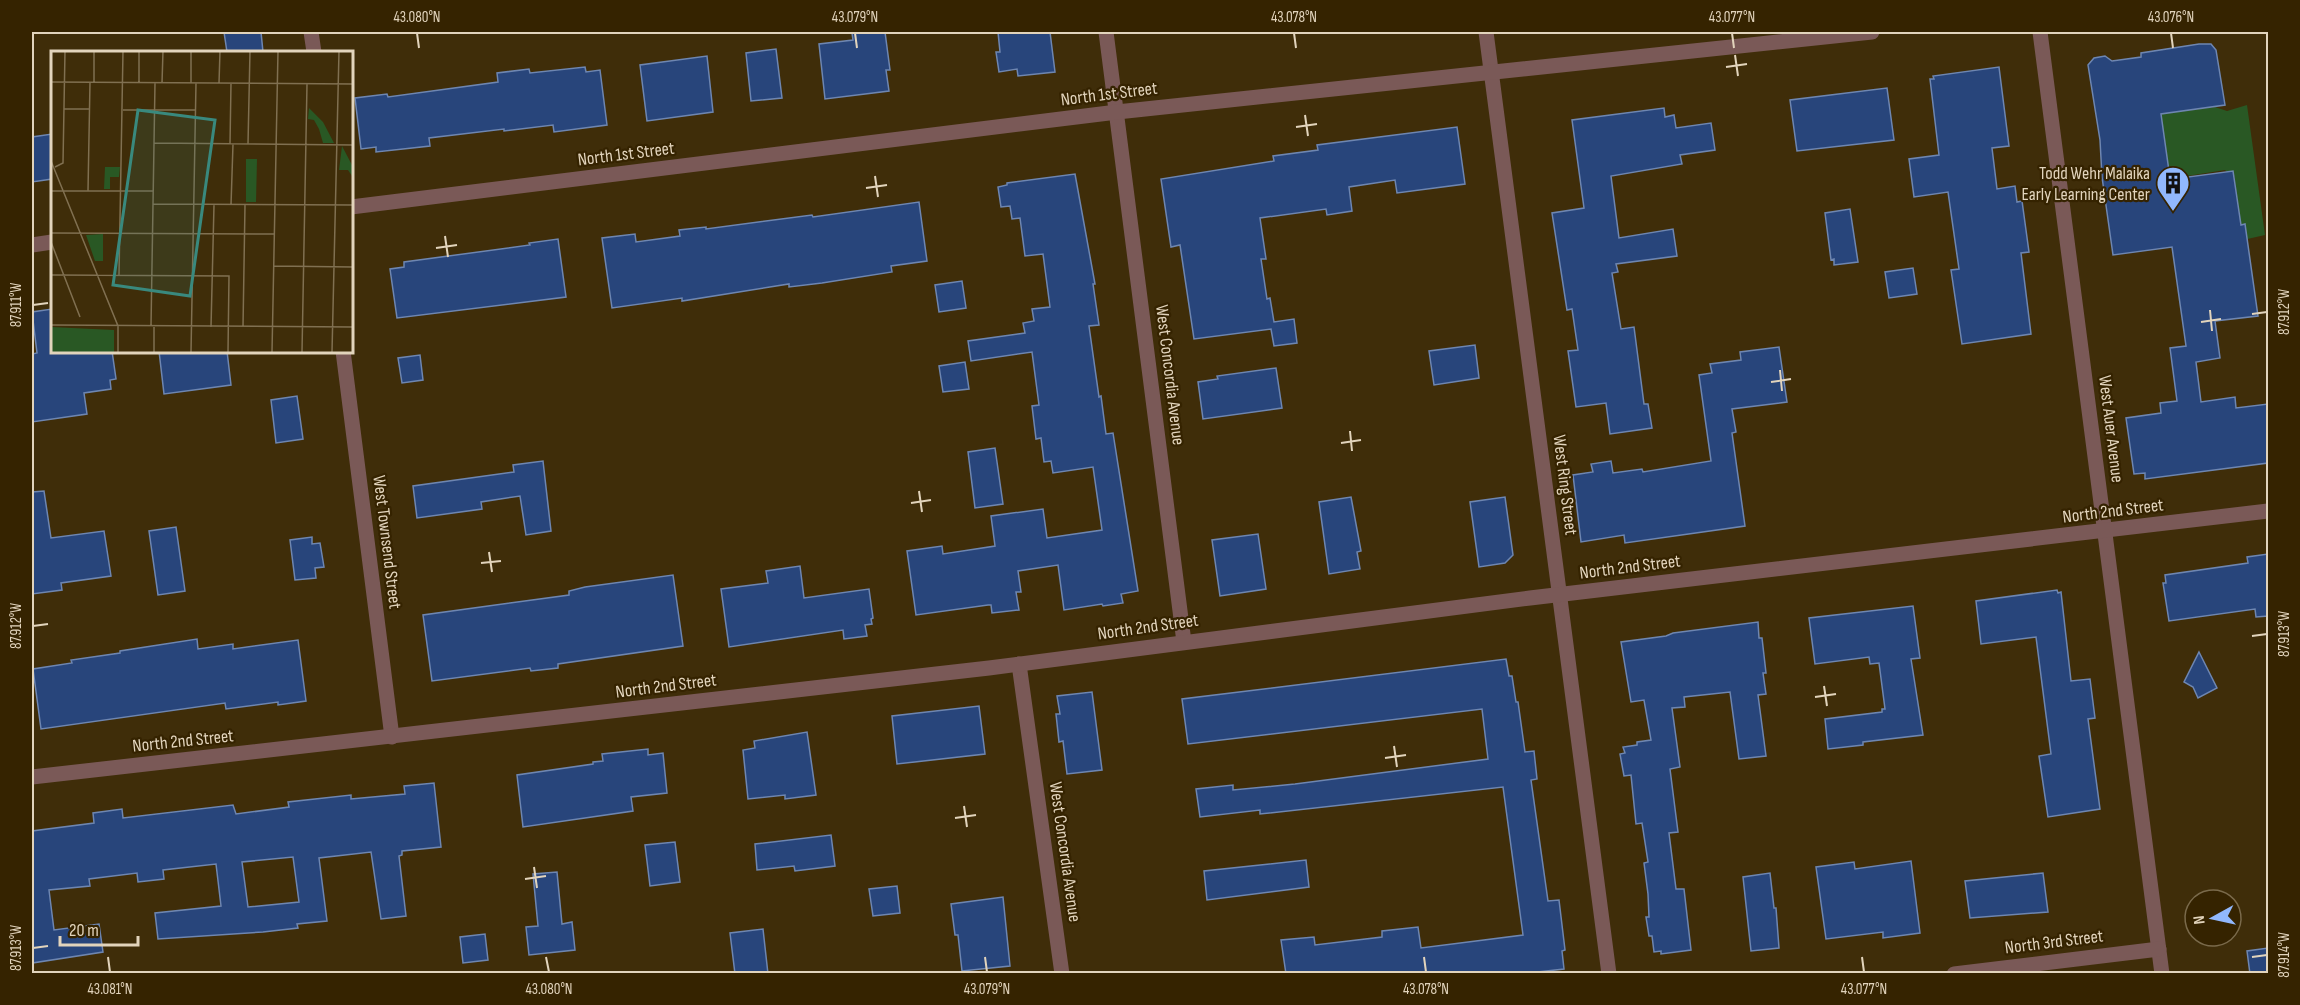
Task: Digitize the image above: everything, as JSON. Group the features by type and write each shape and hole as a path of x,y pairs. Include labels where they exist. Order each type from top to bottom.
{"street":[{"path":"311,32 314,51"},
{"name":"West Concordia Avenue","path":"1106,32 1184,642"},
{"name":"West Ring Street","path":"1486,32 1609,974"},
{"name":"North 1st Street","path":"352,207 1117,112 1872,32"},
{"name":"West Auer Avenue","path":"2040,32 2162,974"},
{"path":"32,244 51,242"},
{"name":"West Townsend Street","path":"343,352 392,737"},
{"name":"North 2nd Street","path":"32,777 1019,664 1560,595 2268,511"},
{"name":"West Concordia Avenue","path":"1019,664 1062,974"},
{"name":"North 3rd Street","path":"1954,974 2159,949"}],"green space":[{"path":"2247,105 2265,235 2243,240 2234,176 2225,170 2181,177 2180,169 2169,171 2161,114 2215,107 2227,111"}],"building":[{"path":"224,32 261,32 263,51 227,51"},
{"path":"885,32 890,70 886,70 889,91 825,99 819,44 853,40 852,33"},
{"path":"998,32 1050,32 1055,72 1018,76 1017,69 999,72 996,52 1000,52"},
{"name":"Todd Wehr Malaika Early Learning Center","path":"2211,44 2216,50 2225,105 2161,114 2169,171 2180,169 2181,178 2233,171 2241,225 2245,224 2258,316 2215,321 2220,358 2196,362 2201,402 2235,397 2236,408 2268,404 2268,463 2145,479 2145,473 2134,474 2126,418 2161,413 2160,403 2177,401 2170,348 2186,346 2172,247 2113,255 2102,177 2100,140 2088,65 2094,58 2105,56 2112,61 2141,57 2141,53"},
{"path":"776,49 782,98 751,101 746,53"},
{"path":"707,56 713,112 647,121 640,65"},
{"path":"585,67 586,72 600,70 607,125 554,132 553,125 504,131 504,129 429,138 430,146 376,152 376,147 361,149 355,98 387,94 388,97 498,82 497,73 529,69 530,73"},
{"path":"1999,67 2009,146 1992,148 1997,189 2015,186 2017,202 2022,201 2029,252 2021,253 2031,334 1962,344 1951,270 1959,269 1948,192 1914,197 1909,159 1939,155 1930,79 1934,79 1933,76"},
{"path":"1887,88 1894,140 1797,151 1790,100"},
{"path":"1664,108 1665,117 1674,115 1676,128 1711,123 1715,150 1680,155 1682,164 1611,176 1619,238 1673,229 1677,256 1616,264 1618,272 1612,273 1621,329 1634,327 1644,404 1648,404 1652,428 1610,434 1606,403 1576,407 1568,351 1578,350 1572,309 1567,310 1552,213 1584,208 1572,120"},
{"path":"1457,127 1465,184 1397,193 1395,180 1349,187 1352,211 1327,215 1326,209 1260,218 1266,259 1261,259 1267,299 1270,298 1274,322 1294,319 1297,343 1274,346 1271,329 1194,339 1180,245 1171,247 1161,179 1274,161 1273,156 1318,150 1317,145"},
{"path":"51,134 51,179 32,182 32,137"},
{"path":"1075,174 1095,284 1093,284 1099,325 1089,326 1099,397 1101,396 1106,434 1113,433 1138,591 1121,594 1123,603 1064,610 1058,565 1018,571 1021,592 1016,592 1019,610 992,613 991,605 988,605 916,615 907,551 942,546 943,554 995,546 991,516 1043,509 1047,538 1102,530 1093,467 1053,473 1051,461 1044,462 1041,438 1036,439 1032,406 1039,405 1032,352 971,361 968,341 1025,333 1023,323 1034,321 1032,309 1050,307 1043,254 1025,256 1020,218 1012,219 1010,206 1001,207 998,187 1007,185 1007,183"},
{"path":"919,202 927,261 891,266 892,272 822,283 789,287 789,284 682,301 682,298 612,308 602,238 635,234 636,242 680,236 679,230 706,227 706,229 812,215 813,217"},
{"path":"1850,209 1858,262 1834,265 1834,259 1831,260 1825,213"},
{"path":"558,239 566,297 397,318 390,269 404,267 404,262"},
{"path":"1913,268 1917,294 1889,298 1885,272"},
{"path":"962,281 966,308 939,312 935,285"},
{"path":"51,309 51,352 112,352 116,379 110,380 111,389 84,393 87,414 32,422 32,354 37,353 32,312"},
{"path":"1475,345 1479,378 1434,385 1429,351"},
{"path":"1779,347 1787,402 1732,409 1736,432 1732,433 1745,526 1625,543 1624,535 1581,542 1573,475 1593,472 1591,464 1611,461 1613,473 1642,469 1643,472 1711,461 1699,375 1712,373 1710,364 1741,360 1740,352"},
{"path":"159,352 227,352 231,385 164,394"},
{"path":"420,355 423,380 402,383 398,358"},
{"path":"965,362 969,389 943,392 939,366"},
{"path":"1276,368 1282,408 1203,419 1198,382 1218,379 1217,376"},
{"path":"297,396 303,439 276,443 271,400"},
{"path":"995,448 1003,504 975,508 968,452"},
{"path":"543,461 551,531 526,535 520,496 481,502 482,509 417,518 413,486 514,472 513,465"},
{"path":"44,491 51,538 104,531 111,576 61,583 62,590 32,594 32,492"},
{"path":"1351,497 1361,551 1357,552 1360,569 1329,574 1319,502"},
{"path":"1505,497 1513,555 1505,563 1479,567 1470,502"},
{"path":"176,527 185,591 158,595 149,531"},
{"path":"1258,534 1266,589 1220,596 1212,540"},
{"path":"312,537 312,544 320,543 324,567 315,568 316,578 295,580 290,540"},
{"path":"2268,554 2268,616 2256,617 2255,609 2169,621 2163,583 2166,583 2165,575 2248,563 2247,557"},
{"path":"800,566 804,598 869,589 873,618 871,619 872,624 865,625 867,636 844,639 843,630 729,647 721,589 768,583 766,571"},
{"path":"673,575 683,646 558,664 558,668 531,671 530,668 432,681 423,615 569,595 569,591 585,587"},
{"path":"2057,590 2058,593 2061,592 2071,681 2090,679 2095,718 2088,719 2100,809 2048,817 2039,756 2051,754 2036,637 1981,644 1976,601"},
{"path":"1913,606 1920,658 1911,659 1923,735 1863,742 1863,745 1828,749 1825,719 1882,712 1882,709 1885,709 1879,663 1870,664 1869,657 1815,664 1809,618"},
{"path":"1758,622 1766,673 1763,673 1766,694 1758,695 1766,756 1739,759 1730,692 1684,697 1685,707 1672,708 1680,767 1670,769 1678,832 1669,833 1676,889 1684,889 1691,950 1661,954 1661,951 1654,952 1646,917 1649,917 1644,863 1648,862 1642,823 1636,824 1631,775 1624,776 1620,754 1625,753 1623,747 1651,740 1644,700 1631,702 1621,642"},
{"path":"197,639 198,649 233,644 233,649 298,640 306,701 226,709 225,703 41,729 33,669 72,663 71,660 120,653 120,651"},
{"path":"2199,652 2217,688 2198,698 2193,687 2184,682"},
{"path":"1506,659 1509,676 1512,676 1516,702 1518,702 1525,752 1534,751 1537,779 1531,780 1548,901 1559,900 1565,950 1562,951 1564,969 1520,974 1286,974 1281,940 1314,937 1315,945 1382,937 1382,931 1418,927 1421,948 1523,935 1503,787 1260,814 1260,810 1200,817 1196,789 1233,785 1233,790 1295,784 1488,759 1482,709 1188,744 1182,699"},
{"path":"1092,692 1102,770 1067,774 1063,741 1059,742 1056,714 1060,714 1057,696"},
{"path":"979,706 985,754 897,764 892,716"},
{"path":"807,732 816,795 785,799 785,795 748,799 743,750 755,748 754,741"},
{"path":"648,749 648,755 663,753 667,793 631,797 633,811 523,827 517,775 593,764 593,762 603,761 602,754"},
{"path":"434,783 441,847 402,851 402,855 399,856 406,916 381,919 371,852 319,858 327,921 297,924 298,928 263,932 158,939 155,913 221,906 216,864 163,870 164,879 138,882 137,873 89,879 90,886 49,890 54,930 99,924 103,952 32,963 32,831 94,823 93,813 122,809 123,818 233,805 236,814 289,807 288,802 351,795 351,799 405,794 404,786","holes":["293,857 299,902 248,907 242,862"]},
{"path":"831,835 835,866 795,871 794,866 757,870 755,844"},
{"path":"675,842 680,882 650,886 645,845"},
{"path":"1306,860 1309,887 1207,900 1204,871"},
{"path":"1911,861 1920,933 1883,938 1883,932 1826,939 1816,867 1854,862 1855,869"},
{"path":"557,872 562,924 572,922 575,950 529,955 526,927 538,926 533,874"},
{"path":"1770,873 1779,948 1751,951 1743,877"},
{"path":"2043,873 2048,912 1970,918 1965,881"},
{"path":"897,886 900,913 873,916 869,889"},
{"path":"1003,897 1010,966 962,971 958,935 955,935 951,904"},
{"path":"763,929 768,974 735,974 730,933"},
{"path":"485,934 488,960 463,963 460,937"},
{"path":"2268,948 2268,974 2250,974 2247,951"}],"place":[{"name":"Todd Wehr Malaika Early Learning Center","path":"2173,212"}]}
